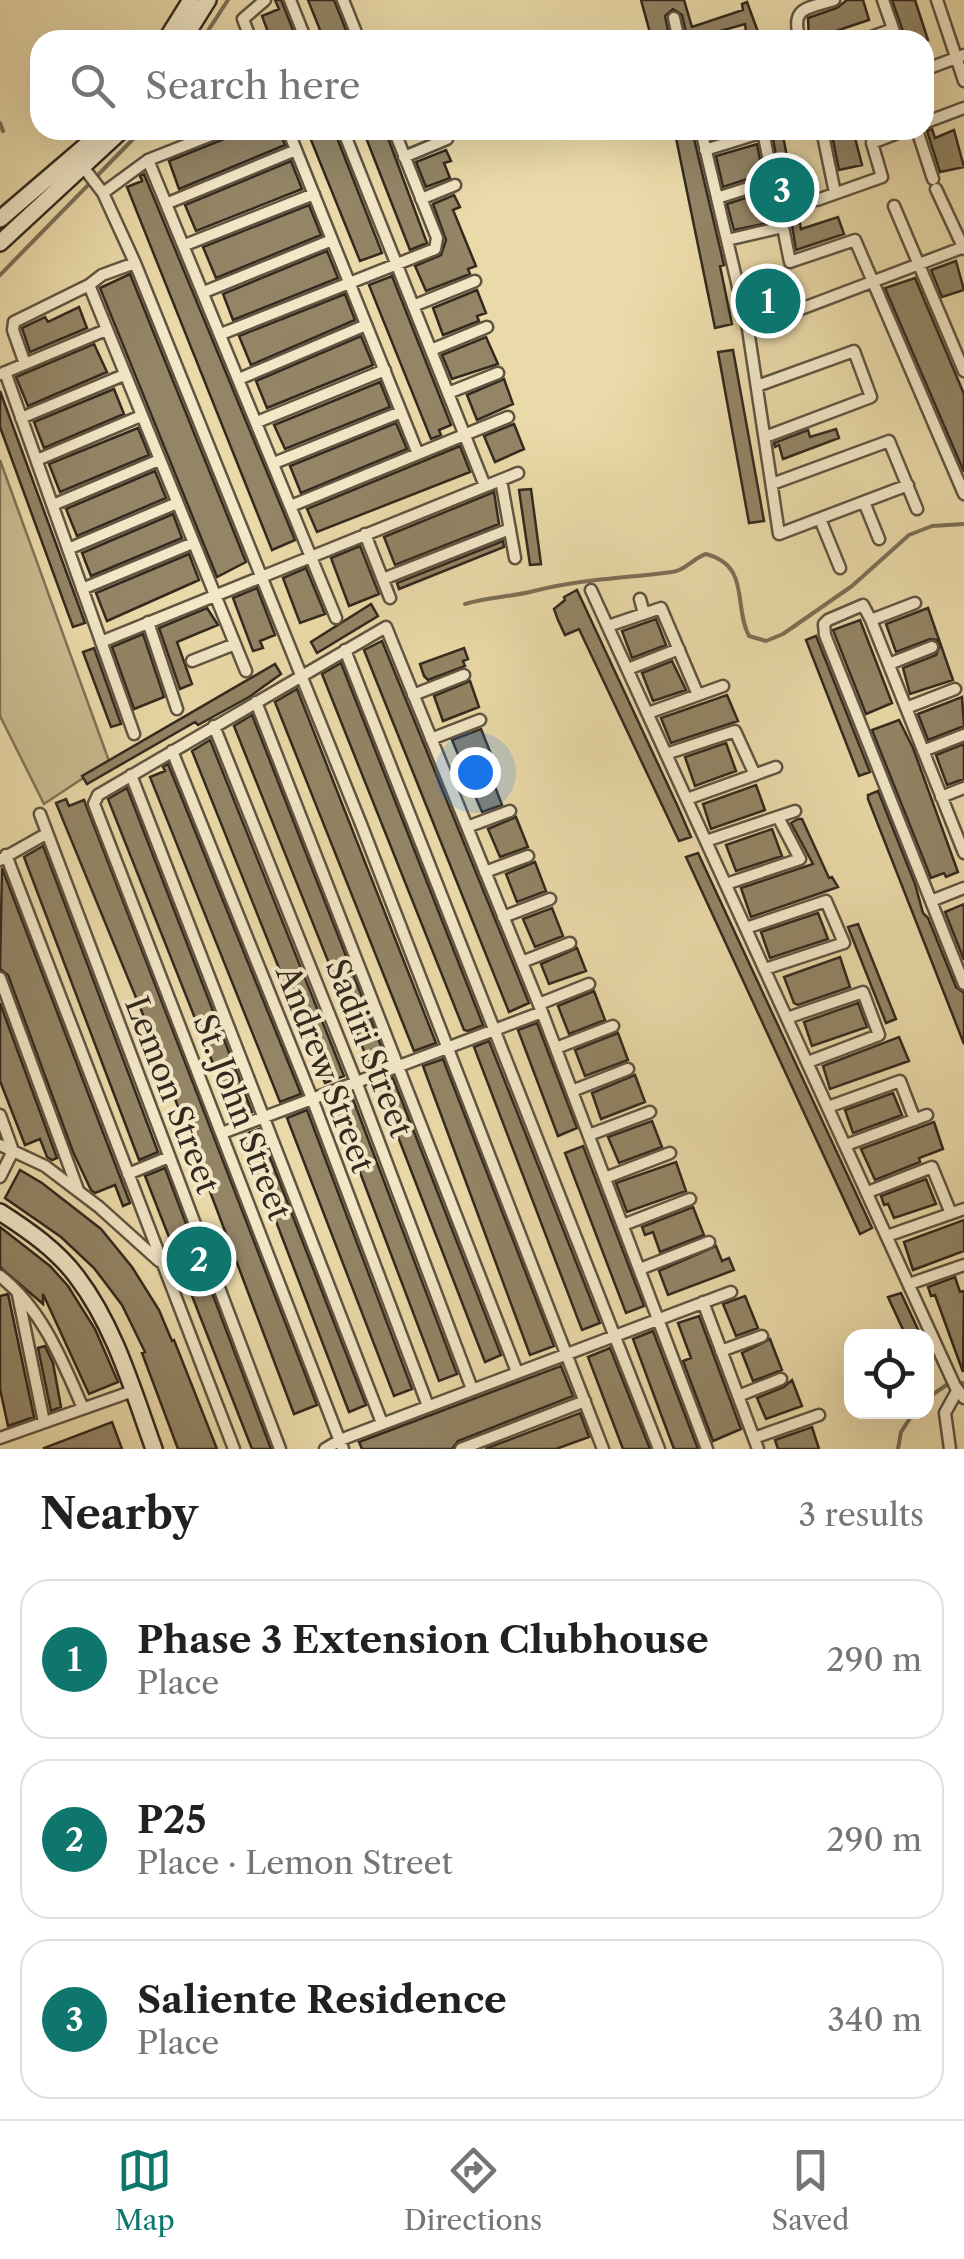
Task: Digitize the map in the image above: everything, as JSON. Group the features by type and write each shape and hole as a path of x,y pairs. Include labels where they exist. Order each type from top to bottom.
{"main road":[{"path":"172,30 192,0"},
{"path":"189,30 208,0"},
{"path":"0,218 92,140"},
{"path":"0,243 86,171 113,140"},
{"path":"0,1212 34,1234 77,1276 109,1332 154,1449"}],"street":[{"path":"248,30 243,19 265,0"},
{"path":"290,0 302,30"},
{"path":"343,0 355,30"},
{"path":"797,30 795,22 802,11 834,0"},
{"path":"883,0 894,30"},
{"path":"937,0 961,56 964,81"},
{"path":"674,18 677,30"},
{"path":"934,66 961,56"},
{"path":"934,119 964,108"},
{"path":"100,189 148,160 199,140"},
{"path":"292,140 418,454"},
{"path":"347,140 485,486"},
{"path":"221,334 430,252 438,244 398,140"},
{"path":"404,157 445,140"},
{"path":"704,140 748,329 780,534 908,485"},
{"path":"706,150 738,140"},
{"path":"717,198 773,180 765,140"},
{"path":"824,140 835,193"},
{"path":"817,200 882,178 872,142 878,140"},
{"path":"748,329 964,248 920,140"},
{"path":"168,203 296,150"},
{"path":"148,160 336,618"},
{"path":"86,171 100,189 135,262 448,1049 602,1449"},
{"path":"420,199 454,185"},
{"path":"185,245 314,194"},
{"path":"894,206 964,370"},
{"path":"727,240 783,227 790,262 855,240 964,494"},
{"path":"204,292 332,240"},
{"path":"25,364 14,322 102,275 135,262"},
{"path":"413,306 475,281"},
{"path":"89,285 246,670"},
{"path":"240,379 366,325"},
{"path":"431,350 486,327"},
{"path":"106,330 3,374 134,734"},
{"path":"757,386 854,351 871,397 764,437"},
{"path":"257,422 385,370"},
{"path":"448,393 498,373"},
{"path":"21,418 124,375"},
{"path":"274,464 401,412"},
{"path":"36,460 141,416"},
{"path":"291,506 508,417"},
{"path":"772,484 890,440 918,509"},
{"path":"52,505 159,460"},
{"path":"102,642 518,473"},
{"path":"501,480 515,558"},
{"path":"864,502 880,539"},
{"path":"68,548 176,503"},
{"path":"820,519 840,568"},
{"path":"383,579 510,529"},
{"path":"366,534 390,598"},
{"path":"82,589 193,543"},
{"path":"591,590 959,1392 944,1413 950,1449"},
{"path":"640,599 644,614"},
{"path":"871,620 915,603"},
{"path":"962,845 871,620 860,604 828,620 824,630 964,984"},
{"path":"608,626 661,608 698,695"},
{"path":"148,622 177,709"},
{"path":"382,1423 131,775 386,626 556,1048 707,1449"},
{"path":"192,662 235,644"},
{"path":"889,664 932,647"},
{"path":"345,650 659,1449"},
{"path":"628,670 679,650"},
{"path":"413,695 464,675"},
{"path":"648,713 723,686"},
{"path":"906,708 955,689"},
{"path":"256,702 518,1372"},
{"path":"431,739 480,720"},
{"name":"Sadiri Street","path":"214,726 358,1084 472,1390"},
{"path":"666,754 735,731 755,774"},
{"path":"923,751 964,736"},
{"name":"Andrew Street","path":"172,751 428,1406"},
{"path":"449,783 492,766"},
{"path":"687,799 776,767"},
{"name":"St. John Street","path":"131,775 98,795 94,804 96,814 341,1444"},
{"path":"942,796 964,788"},
{"path":"467,828 510,811"},
{"path":"706,841 795,811"},
{"name":"Lemon Street","path":"40,814 280,1449"},
{"path":"726,884 800,859 778,817"},
{"path":"46,834 3,858 234,1449"},
{"path":"485,872 528,856"},
{"path":"931,901 964,888"},
{"path":"504,917 550,899"},
{"path":"746,928 826,901 844,942 765,969"},
{"path":"522,962 570,944"},
{"path":"0,978 78,1190"},
{"path":"222,1133 497,1030 589,984"},
{"path":"787,1018 862,992 879,1035 808,1062"},
{"path":"556,1048 613,1026"},
{"path":"572,1091 628,1070"},
{"path":"828,1108 900,1081 921,1118 846,1145"},
{"path":"589,1135 650,1112"},
{"path":"0,1115 13,1151 0,1178"},
{"path":"0,1145 45,1166 78,1190 163,1265"},
{"path":"605,1178 670,1153"},
{"path":"128,1174 168,1157"},
{"path":"868,1192 932,1167 950,1211"},
{"path":"623,1225 690,1200"},
{"path":"887,1236 964,1209"},
{"path":"640,1268 709,1242"},
{"path":"909,1284 964,1265"},
{"path":"0,1276 57,1348 83,1408"},
{"path":"325,1449 382,1423 731,1292"},
{"path":"18,1294 44,1422"},
{"path":"703,1302 756,1444 819,1415"},
{"path":"721,1351 762,1336"},
{"path":"738,1396 781,1379"},
{"path":"0,1438 133,1391"},
{"path":"462,1449 585,1401"}],"shaded area":[{"path":"0,460 109,761 44,804 0,716"}],"building":[{"path":"275,0 281,0 293,30 267,30 262,16 279,9"},
{"path":"308,0 334,0 346,30 320,30"},
{"path":"641,0 684,0 692,27 743,10 742,4 747,2 757,30 746,30 745,24 724,30 686,30 682,15 673,9 665,16 668,30 649,30"},
{"path":"847,0 863,0 869,20 839,30 809,30 808,18 837,8"},
{"path":"892,0 915,0 925,30 902,30"},
{"path":"954,130 964,167 940,172 930,140 934,140 934,135 935,138"},
{"path":"222,140 283,140 285,145 179,189 169,161"},
{"path":"311,140 338,140 382,253 360,261"},
{"path":"367,140 389,140 427,243 410,250"},
{"path":"676,140 694,140 724,265 720,266 732,324 715,328"},
{"path":"773,140 784,140 801,229 838,217 844,234 796,250 792,225 787,219 734,230 727,204 781,183"},
{"path":"833,140 856,140 862,165 839,170"},
{"path":"757,144 763,174 723,187 716,156"},
{"path":"446,150 451,161 444,163 450,178 426,187 416,162"},
{"path":"291,161 302,189 196,231 185,205"},
{"path":"144,174 295,540 272,550 127,187 142,181 140,176"},
{"path":"454,195 460,207 453,210 476,266 468,269 470,274 426,291 415,266 441,255 446,240 433,204"},
{"path":"309,205 321,235 216,278 203,247"},
{"path":"327,251 338,278 233,320 223,294"},
{"path":"956,261 964,290 942,297 931,270"},
{"path":"130,274 246,562 217,577 100,288"},
{"path":"392,276 451,425 431,439 369,285"},
{"path":"915,278 964,394 964,472 885,288"},
{"path":"477,290 486,313 477,316 479,321 443,335 433,308"},
{"path":"345,294 355,320 251,365 239,336"},
{"path":"79,307 87,328 30,352 22,328 45,317 48,322"},
{"path":"361,336 373,365 267,408 256,381"},
{"path":"486,337 498,364 452,379 442,355"},
{"path":"94,344 107,372 28,406 16,377"},
{"path":"733,350 764,521 749,523 718,352"},
{"path":"504,379 513,404 477,420 467,395"},
{"path":"380,382 390,407 285,449 274,425"},
{"path":"114,389 124,414 44,448 34,422"},
{"path":"0,391 85,623 73,627 0,427"},
{"path":"396,423 407,449 301,493 290,466"},
{"path":"514,424 524,449 495,462 484,436"},
{"path":"138,428 149,455 60,492 49,464"},
{"path":"836,429 839,438 783,459 779,445 775,447 774,443 808,430 810,437"},
{"path":"460,446 470,472 317,532 307,509"},
{"path":"155,471 166,498 77,536 66,509"},
{"path":"531,489 541,564 530,565 519,490"},
{"path":"494,492 499,524 395,565 384,537"},
{"path":"173,514 182,538 91,576 82,553"},
{"path":"503,541 504,547 399,589 397,583"},
{"path":"360,546 379,594 349,606 331,558"},
{"path":"189,554 199,580 107,621 96,593"},
{"path":"306,568 325,614 300,623 283,578"},
{"path":"257,588 275,635 260,641 263,648 253,651 233,598"},
{"path":"577,590 691,837 679,841 579,629 565,635 558,620 554,609"},
{"path":"371,604 378,616 317,653 311,642"},
{"path":"207,608 218,625 177,642 192,684 180,689 159,628"},
{"path":"928,608 953,680 910,694 903,668 936,655 940,645 930,639 896,652 886,624"},
{"path":"656,619 666,645 632,658 622,631"},
{"path":"860,620 892,703 866,714 833,630"},
{"path":"143,634 164,697 134,709 112,647"},
{"path":"816,636 870,772 859,776 806,640"},
{"path":"382,641 529,1003 509,1012 364,650"},
{"path":"94,648 121,724 111,727 83,652"},
{"path":"464,648 468,659 463,661 465,666 428,680 424,676 420,664"},
{"path":"672,661 686,690 653,701 642,673"},
{"path":"341,663 483,1025 468,1031 464,1030 322,674"},
{"path":"275,664 281,674 249,697 198,725 195,722 87,784 82,776"},
{"path":"470,681 479,707 443,721 434,696"},
{"path":"297,689 436,1043 414,1051 275,702"},
{"path":"727,695 738,721 671,743 661,718"},
{"path":"962,697 964,726 928,740 918,714"},
{"path":"252,715 387,1061 370,1066 234,726"},
{"path":"899,720 958,872 946,877 944,873 931,878 872,730"},
{"path":"481,729 491,754 462,764 452,740"},
{"path":"210,740 344,1076 325,1083 192,751"},
{"path":"726,743 736,771 695,786 685,757"},
{"path":"964,744 964,779 947,785 936,755"},
{"path":"168,764 301,1094 280,1102 150,777 165,771 163,767"},
{"path":"491,776 502,805 482,812 470,784"},
{"path":"756,785 765,810 711,829 703,804"},
{"path":"127,788 252,1112 235,1119 108,799"},
{"path":"878,791 923,913 956,987 964,993 964,1044 868,799 868,795"},
{"path":"66,799 69,806 84,800 317,1405 294,1414 146,1022 56,803"},
{"path":"516,817 528,847 500,857 488,829"},
{"path":"802,819 829,878 838,887 751,917 741,888 813,864 791,823"},
{"path":"772,829 782,856 736,871 726,845"},
{"path":"43,846 158,1152 139,1160 24,857"},
{"path":"698,853 872,1228 860,1234 686,857"},
{"path":"535,862 546,891 517,902 506,874"},
{"path":"2,868 130,1203 123,1206 115,1185 95,1193 91,1190 73,1152 8,975 0,969"},
{"path":"964,904 964,960 945,912"},
{"path":"552,908 563,936 535,947 523,919"},
{"path":"818,913 828,939 770,958 761,932"},
{"path":"858,924 896,1019 886,1023 848,927"},
{"path":"577,948 586,971 549,984 541,964"},
{"path":"840,957 850,987 798,1005 794,1003 784,977"},
{"path":"594,991 605,1020 569,1034 558,1006"},
{"path":"0,1003 57,1158 52,1160 40,1139 25,1145 0,1081"},
{"path":"858,1003 867,1027 812,1046 804,1022"},
{"path":"537,1023 577,1128 558,1136 518,1030"},
{"path":"618,1033 628,1060 585,1076 575,1050"},
{"path":"899,1037 909,1061 830,1089 823,1066"},
{"path":"489,1041 600,1323 582,1330 474,1047"},
{"path":"443,1059 554,1346 530,1355 423,1066"},
{"path":"635,1075 645,1102 601,1119 592,1093"},
{"path":"393,1078 501,1355 485,1362 378,1085"},
{"path":"893,1093 902,1115 853,1133 845,1110"},
{"path":"351,1094 457,1374 439,1381 333,1101"},
{"path":"307,1110 412,1389 394,1396 287,1118"},
{"path":"652,1121 662,1147 619,1163 608,1137"},
{"path":"934,1122 943,1149 875,1180 861,1149"},
{"path":"259,1129 366,1405 349,1412 243,1135"},
{"path":"583,1146 644,1306 626,1313 565,1153"},
{"path":"676,1162 686,1191 627,1212 616,1183"},
{"path":"165,1168 271,1449 252,1449 145,1176"},
{"path":"20,1170 101,1229 132,1267 174,1340 217,1449 178,1449 142,1353 145,1352 122,1305 94,1268 61,1237 5,1198"},
{"path":"926,1179 936,1204 894,1218 881,1196"},
{"path":"693,1207 704,1235 660,1252 653,1232 645,1235 642,1227"},
{"path":"964,1220 964,1251 913,1270 904,1242"},
{"path":"0,1227 50,1266 68,1286 95,1329 118,1382 89,1394 43,1294 43,1304 0,1267"},
{"path":"716,1246 722,1261 729,1258 734,1270 668,1295 659,1271"},
{"path":"955,1277 960,1292 964,1291 963,1372 935,1295 931,1296 928,1287"},
{"path":"901,1293 918,1329 903,1329 888,1297"},
{"path":"8,1294 34,1417 8,1426 0,1389 0,1296"},
{"path":"745,1296 758,1328 736,1336 723,1304"},
{"path":"699,1316 741,1429 713,1441 683,1361 691,1358 678,1323"},
{"path":"653,1331 698,1449 674,1449 633,1339"},
{"path":"770,1339 782,1370 753,1381 742,1353"},
{"path":"45,1346 53,1363 61,1407 51,1411 38,1348"},
{"path":"610,1348 650,1449 623,1449 588,1357"},
{"path":"561,1366 573,1396 458,1441 452,1449 362,1449 359,1442"},
{"path":"792,1380 802,1406 766,1419 757,1398"},
{"path":"580,1413 589,1437 556,1449 485,1449"},
{"path":"112,1422 122,1449 44,1449 44,1448"},
{"path":"812,1427 819,1449 778,1449 775,1440"}],"waterway":[{"path":"208,30 228,0"},
{"path":"0,123 3,131"},
{"path":"0,275 132,140"},
{"path":"465,604 568,584 677,571 706,554 720,560 735,577 749,636 766,641 783,634 852,586 909,535 932,526 964,524"},
{"path":"934,1394 948,1384 964,1383"},
{"path":"898,1449 901,1432 909,1419"}],"place":[{"name":"Saliente Residence","path":"782,190"},
{"name":"Phase 3 Extension Clubhouse","path":"768,301"},
{"name":"P25","path":"199,1259"}]}
